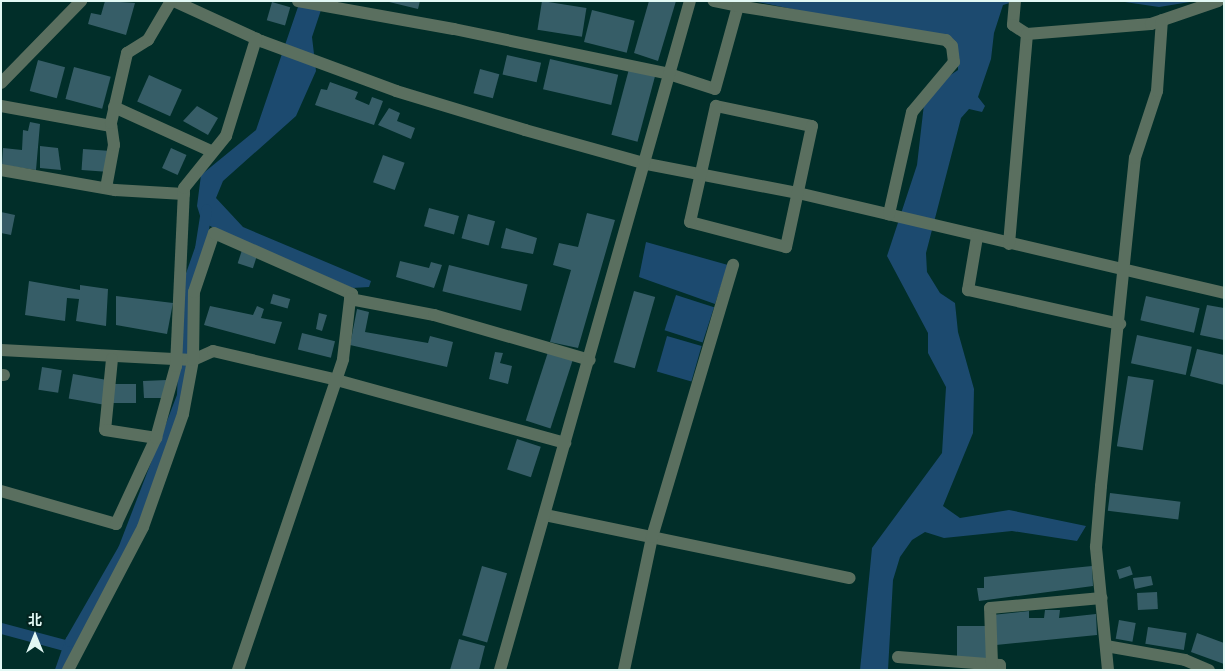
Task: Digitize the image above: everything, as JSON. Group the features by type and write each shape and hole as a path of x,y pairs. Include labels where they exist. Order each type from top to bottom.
{"street":[{"path":"1,83 81,1"},
{"path":"106,188 114,145 111,126 127,54 148,40 172,1 258,40 406,94 647,164 798,193 977,237 1224,293"},
{"path":"298,1 669,74 715,89"},
{"path":"500,670 647,164 669,74 690,1"},
{"path":"714,1 946,40 952,46 954,62 912,112 889,214"},
{"path":"1015,2 1013,25 1027,34 1162,20 1218,1"},
{"path":"716,106 812,126 786,247 690,222 716,106 715,89 738,6"},
{"path":"1108,670 1097,539 1126,271 1135,158 1157,91 1162,20"},
{"path":"1009,244 1027,34"},
{"path":"1,491 116,524 156,438 175,359 184,194 211,151 226,136 258,40"},
{"path":"1,106 111,126"},
{"path":"114,107 211,151"},
{"path":"1,170 106,188 184,194"},
{"path":"68,670 143,527 183,414 193,360 194,292 214,233 352,294 343,359 333,379 238,670"},
{"path":"977,237 968,290 1120,324"},
{"path":"624,670 652,538 733,265"},
{"path":"350,299 434,315 590,360"},
{"path":"1,350 112,358 193,360 213,351 333,379 565,443"},
{"path":"112,358 105,430 156,438"},
{"path":"545,515 850,578"},
{"path":"898,657 996,667 990,608 1102,598"},
{"path":"1106,646 1185,660 1209,670"}],"water":[{"path":"300,1 324,1 312,37 316,71 296,116 223,181 216,198 243,227 371,281 369,287 352,288 214,228 202,222 197,206 201,175 256,130"},
{"path":"753,1 1016,1 1003,5 994,33 991,59 978,97 985,106 982,112 969,109 961,118 926,253 927,272 940,293 955,303 958,332 974,389 973,433 943,506 960,518 1009,510 1086,526 1077,541 1012,531 944,538 925,532 912,540 900,557 893,580 888,670 860,670 872,548 942,453 946,387 928,353 928,333 887,256 917,165 924,104 931,88 958,70 955,43"},
{"path":"1118,1 1196,1 1159,7"},
{"path":"646,242 728,265 715,304 639,277"},
{"path":"676,295 714,307 703,343 665,330"},
{"path":"667,336 702,346 691,381 657,372"}],"building":[{"path":"105,1 135,3 126,35 88,24 91,13 101,15"},
{"path":"385,1 420,1 418,9"},
{"path":"542,1 586,8 582,37 537,30"},
{"path":"649,1 676,1 658,61 634,53"},
{"path":"272,2 290,7 285,26 267,20"},
{"path":"592,10 635,21 627,53 584,42"},
{"path":"507,55 541,63 537,82 503,74"},
{"path":"550,59 618,75 611,105 543,89"},
{"path":"38,60 65,67 57,98 30,91"},
{"path":"74,67 111,77 102,109 65,99"},
{"path":"480,69 499,74 493,98 474,93"},
{"path":"629,69 655,76 637,142 611,135"},
{"path":"149,75 182,90 170,116 137,101"},
{"path":"330,82 358,92 355,99 369,105 372,97 383,101 374,125 315,105 321,89 327,90"},
{"path":"197,106 218,118 208,135 183,121"},
{"path":"389,108 400,113 397,121 415,128 411,139 378,125"},
{"path":"30,122 40,124 36,170 2,165 3,148 22,150 23,130 28,131"},
{"path":"40,146 58,148 61,170 40,168"},
{"path":"171,148 187,155 178,175 162,168"},
{"path":"83,149 111,151 109,172 82,170"},
{"path":"383,155 405,163 395,190 373,182"},
{"path":"429,208 459,216 454,234 424,226"},
{"path":"1,212 15,215 11,235 1,233"},
{"path":"587,213 615,220 578,348 550,342 571,270 553,265 559,243 578,247"},
{"path":"468,214 495,221 489,245 462,238"},
{"path":"506,228 537,238 533,254 501,248"},
{"path":"242,250 257,255 253,268 238,263"},
{"path":"400,261 429,268 431,262 442,265 434,288 396,277"},
{"path":"449,265 528,285 521,311 442,291"},
{"path":"29,281 80,290 80,285 108,289 106,326 76,321 79,299 67,298 65,321 25,315"},
{"path":"634,291 655,297 635,368 614,362"},
{"path":"273,294 290,299 288,309 270,304"},
{"path":"116,296 173,303 167,334 116,325"},
{"path":"1146,296 1200,308 1194,333 1140,320"},
{"path":"1207,305 1224,308 1224,340 1200,335"},
{"path":"210,306 253,315 257,306 264,309 261,318 282,322 275,344 204,325"},
{"path":"357,309 369,312 365,332 428,343 430,336 453,342 447,367 350,345"},
{"path":"319,313 327,315 322,331 316,329"},
{"path":"302,333 335,341 331,358 298,349"},
{"path":"1137,335 1192,347 1186,375 1131,363"},
{"path":"1197,349 1224,355 1224,385 1190,376"},
{"path":"495,352 503,353 500,363 512,366 508,384 489,379"},
{"path":"548,352 573,360 550,429 526,420"},
{"path":"42,367 62,370 58,393 38,390"},
{"path":"73,374 108,380 104,405 69,399"},
{"path":"1128,376 1154,380 1143,450 1117,446"},
{"path":"167,380 164,398 144,398 143,381"},
{"path":"112,384 136,384 136,403 112,403"},
{"path":"517,439 541,447 531,477 507,469"},
{"path":"1110,493 1180,502 1178,520 1108,511"},
{"path":"482,566 507,573 487,642 462,635"},
{"path":"1092,566 1093,586 979,601 977,588 984,588 984,577"},
{"path":"1130,566 1133,575 1119,579 1117,570"},
{"path":"1151,576 1153,585 1135,589 1133,578"},
{"path":"1157,592 1158,609 1138,610 1137,593"},
{"path":"1045,610 1060,610 1059,618 1096,614 1097,635 996,645 992,615 1029,611 1029,618 1044,618"},
{"path":"1119,620 1136,623 1132,642 1116,639"},
{"path":"957,626 990,626 990,658 957,658"},
{"path":"1148,627 1187,633 1184,650 1145,644"},
{"path":"1197,633 1224,643 1224,664 1191,652"},
{"path":"459,639 485,646 479,670 450,670"}],"waterway":[{"path":"60,670 70,641 123,549 182,395 186,288 200,248 206,209"},
{"path":"1,628 68,646"}]}
